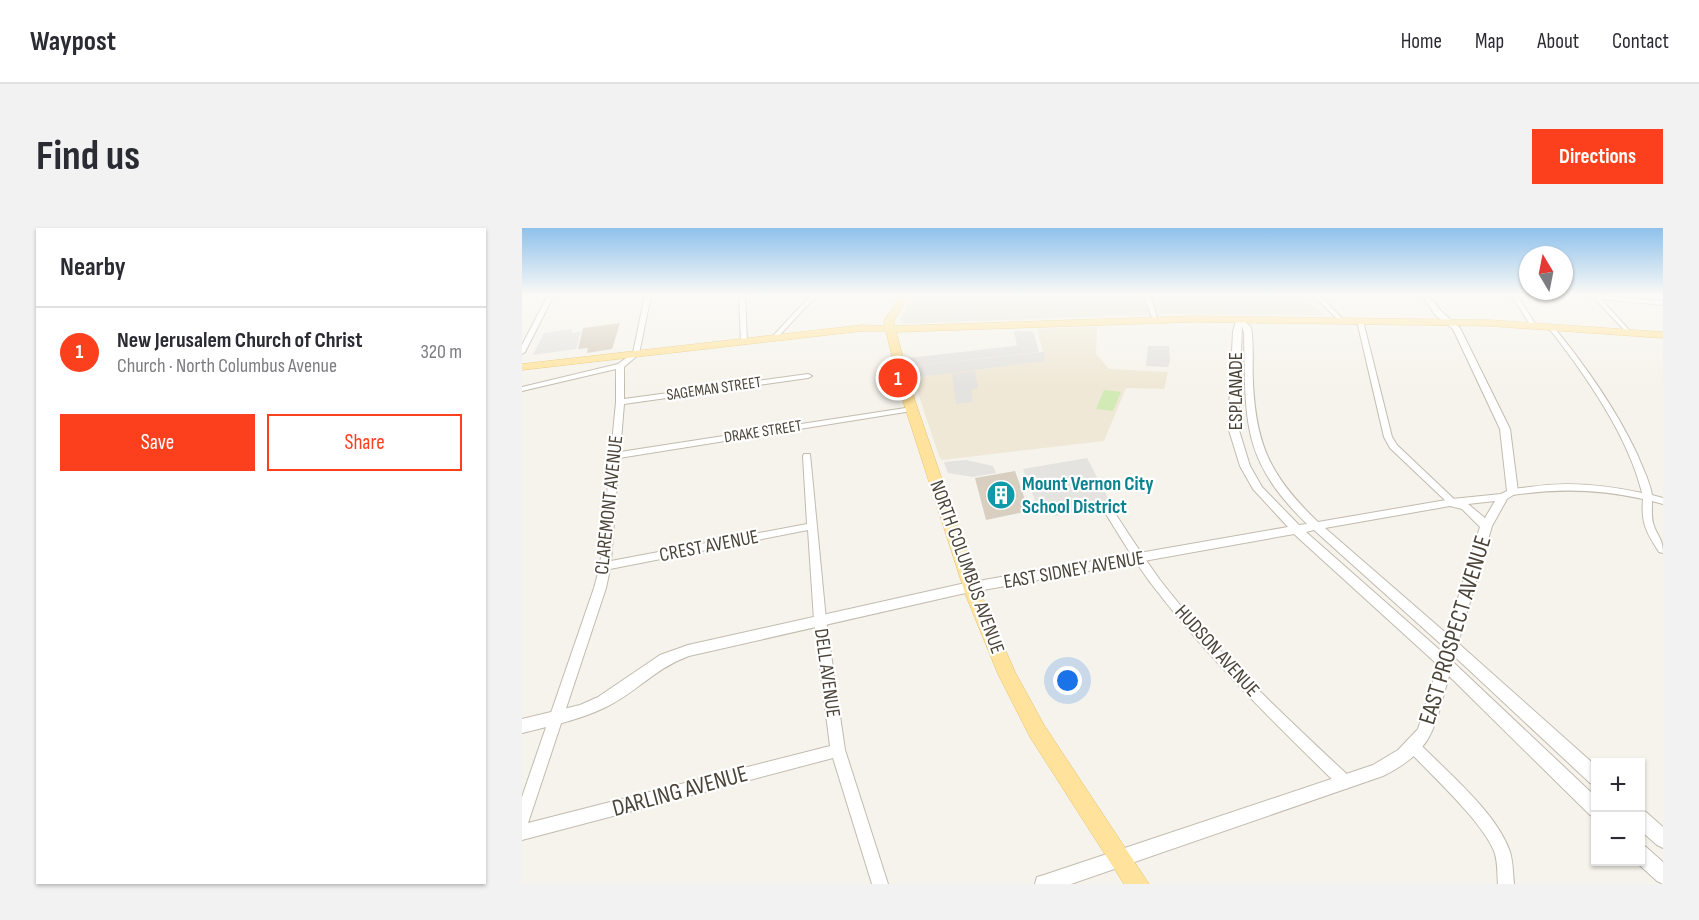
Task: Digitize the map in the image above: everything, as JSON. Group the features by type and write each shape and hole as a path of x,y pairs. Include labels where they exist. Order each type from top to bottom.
{"main road":[{"path":"522,367 862,328 969,326"},
{"path":"1543,326 1663,335"},
{"name":"NORTH COLUMBUS AVENUE","path":"890,328 912,409 982,617 1020,700 1037,731 1137,884"}],"street":[{"path":"522,352 535,326"},
{"path":"522,389 620,366 636,354 642,326"},
{"path":"743,326 744,342"},
{"path":"774,338 786,326"},
{"name":"ESPLANADE","path":"1238,326 1233,401 1236,440 1245,466 1258,489 1297,530 1446,665 1591,804"},
{"name":"ESPLANADE","path":"1246,326 1251,418 1265,463 1278,484 1318,527 1591,772"},
{"path":"1361,326 1388,437 1393,446 1452,502 1466,507 1486,526"},
{"path":"1452,326 1470,354 1505,429 1508,494 1573,485 1623,490 1663,501"},
{"path":"1550,326 1610,412 1624,437 1647,496 1647,518 1653,536 1663,549"},
{"path":"1621,326 1628,333"},
{"name":"CLAREMONT AVENUE","path":"522,819 600,588 605,566 620,402 620,366"},
{"name":"SAGEMAN STREET","path":"620,402 808,376"},
{"name":"DRAKE STREET","path":"614,456 912,409"},
{"name":"DELL AVENUE","path":"807,456 820,620 838,750 880,884"},
{"name":"EAST SIDNEY AVENUE","path":"522,726 554,719 603,702 665,658 688,651 972,588 1508,494"},
{"name":"EAST PROSPECT AVENUE","path":"1044,884 1345,782 1398,761 1414,747 1425,732 1486,526 1508,494"},
{"name":"HUDSON AVENUE","path":"1106,506 1139,558 1184,618 1228,667 1345,782"},
{"name":"CREST AVENUE","path":"605,566 813,526"},
{"path":"1414,747 1494,837 1501,849 1506,884"},
{"name":"DARLING AVENUE","path":"522,832 838,750"},
{"path":"1645,822 1663,839"},
{"path":"1645,857 1663,875"}],"shaded area":[{"path":"1097,327 1096,354 1109,369 1168,372 1164,389 1126,388 1104,441 942,460 909,366 1043,352 1037,329"},
{"path":"572,329 572,333 581,331 576,349 533,355 544,333"},
{"path":"1014,331 1033,331 1039,352 910,366 908,358 1015,346 1017,345"},
{"path":"1148,346 1169,346 1168,367 1146,366"},
{"path":"1044,352 1045,361 919,377 917,370 922,365"},
{"path":"975,371 978,388 971,390 973,402 956,404 952,374"},
{"path":"1087,458 1111,504 1055,516 1052,508 1039,511 1023,469"},
{"path":"966,460 993,466 996,473 973,477 948,473 944,462"}],"green space":[{"path":"1104,390 1121,392 1113,411 1096,409"}],"building":[{"path":"619,326 612,349 587,353 588,348 578,349 583,328"},
{"name":"Mount Vernon City School District","path":"1015,471 1029,511 986,520 975,478"}],"place":[{"name":"New Jerusalem Church of Christ","path":"898,378"},
{"name":"Mount Vernon City School District","path":"1001,495"}]}
